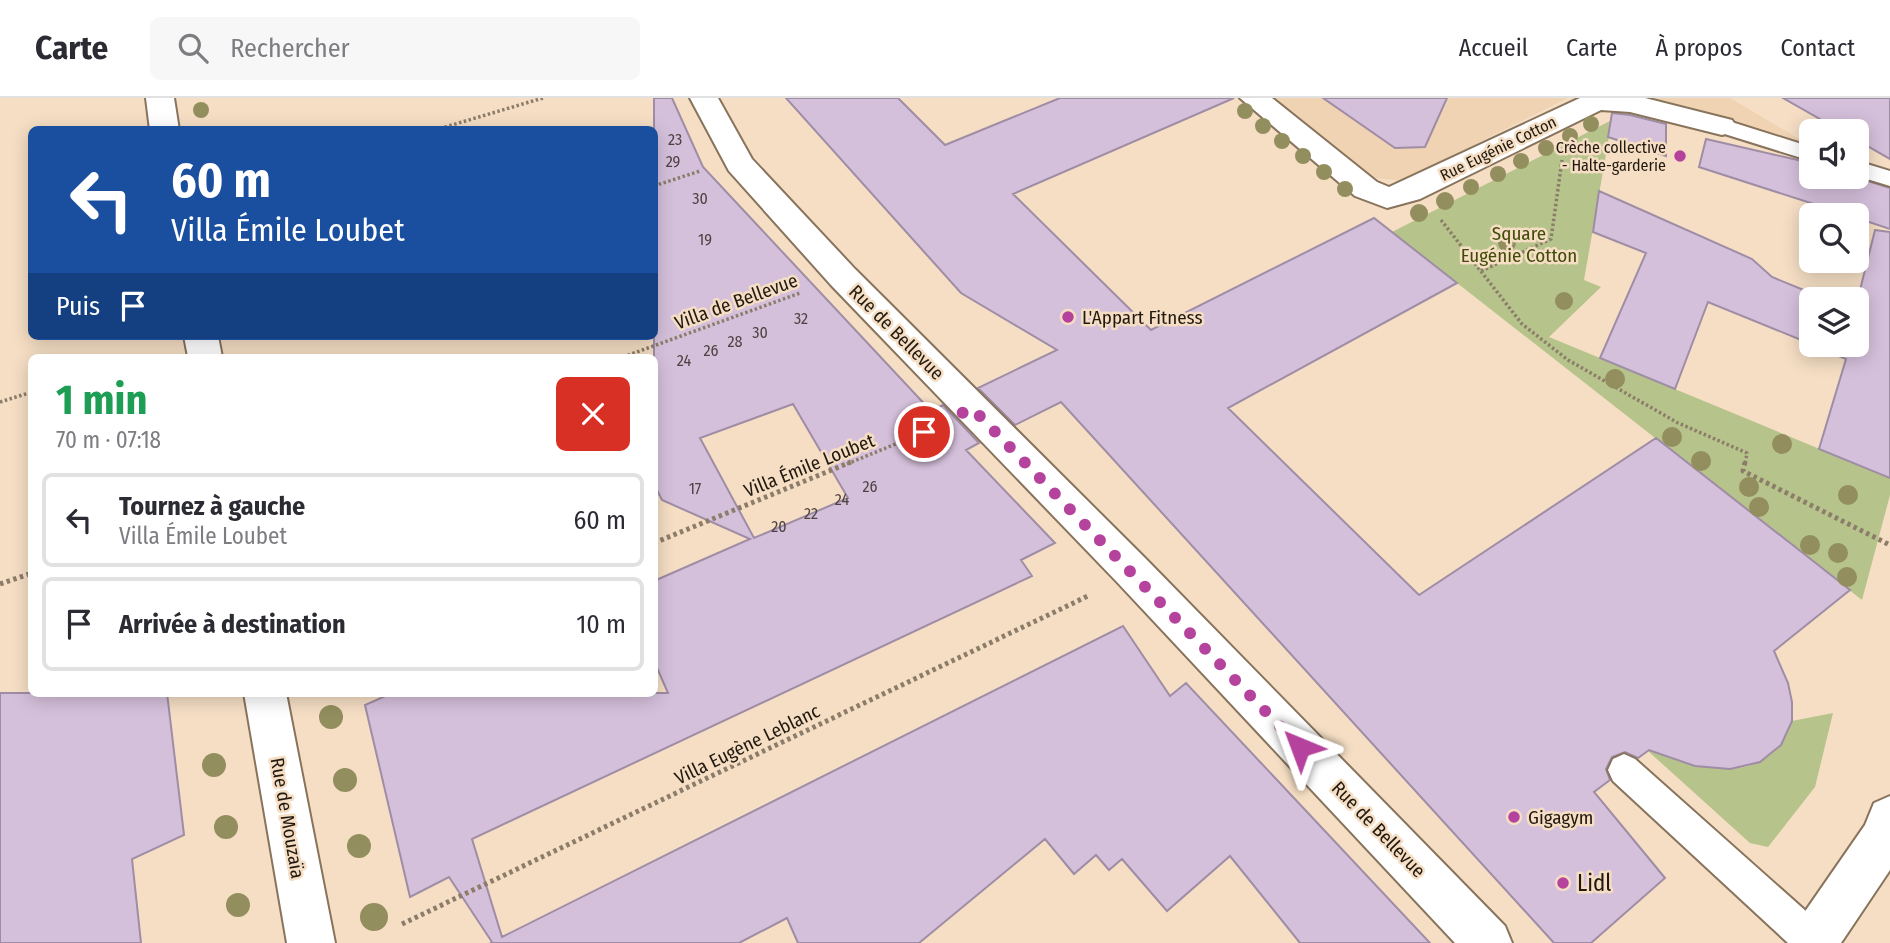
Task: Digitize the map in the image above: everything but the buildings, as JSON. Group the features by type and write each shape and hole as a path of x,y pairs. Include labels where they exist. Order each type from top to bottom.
{"street":[{"path":"160,98 164,126"},
{"name":"Rue de Bellevue","path":"704,98 740,164 843,276 1488,943"},
{"name":"Rue Eugénie Cotton","path":"1254,98 1366,189 1387,198 1409,192 1597,101 1630,103 1722,126"},
{"name":"Rue de Mouzaïa","path":"266,697 311,943"},
{"path":"1813,942 1884,838 1890,819"}],"lane":[{"name":"Rue Eugénie Cotton","path":"1722,126 1799,150"},
{"path":"1869,172 1890,179"},
{"path":"1624,770 1813,942"}],"path":[{"path":"448,126 543,98"},
{"path":"1481,271 1550,239 1564,144 1540,128"},
{"path":"658,185 710,167"},
{"path":"1409,192 1434,211 1522,324 1568,360 1678,423 1747,453 1743,471 1890,545"},
{"name":"Villa de Bellevue","path":"631,354 805,290"},
{"path":"0,402 28,393"},
{"name":"Villa Émile Loubet","path":"658,541 949,422 972,408"},
{"path":"0,584 28,574"},
{"name":"Villa Eugène Leblanc","path":"402,924 1092,595"}],"shaded area":[{"path":"1266,98 1568,98 1401,181 1370,177"},
{"path":"1654,98 1730,98 1799,139 1799,142"}],"green space":[{"name":"Square Eugénie Cotton","path":"1612,120 1584,280 1601,287 1549,337 1890,478 1890,495 1862,600 1392,232"},
{"path":"1833,713 1815,787 1768,847 1750,843 1648,751 1652,748 1691,763 1712,767 1751,765 1768,756 1782,742 1792,721"}],"place":[{"name":"Crèche collective - Halte-garderie","path":"1680,156"},
{"name":"L'Appart Fitness","path":"1068,317"},
{"name":"Gigagym","path":"1514,817"},
{"name":"Lidl","path":"1563,883"}],"route":[{"path":"924,432 949,422 972,408 1300,747"}]}
